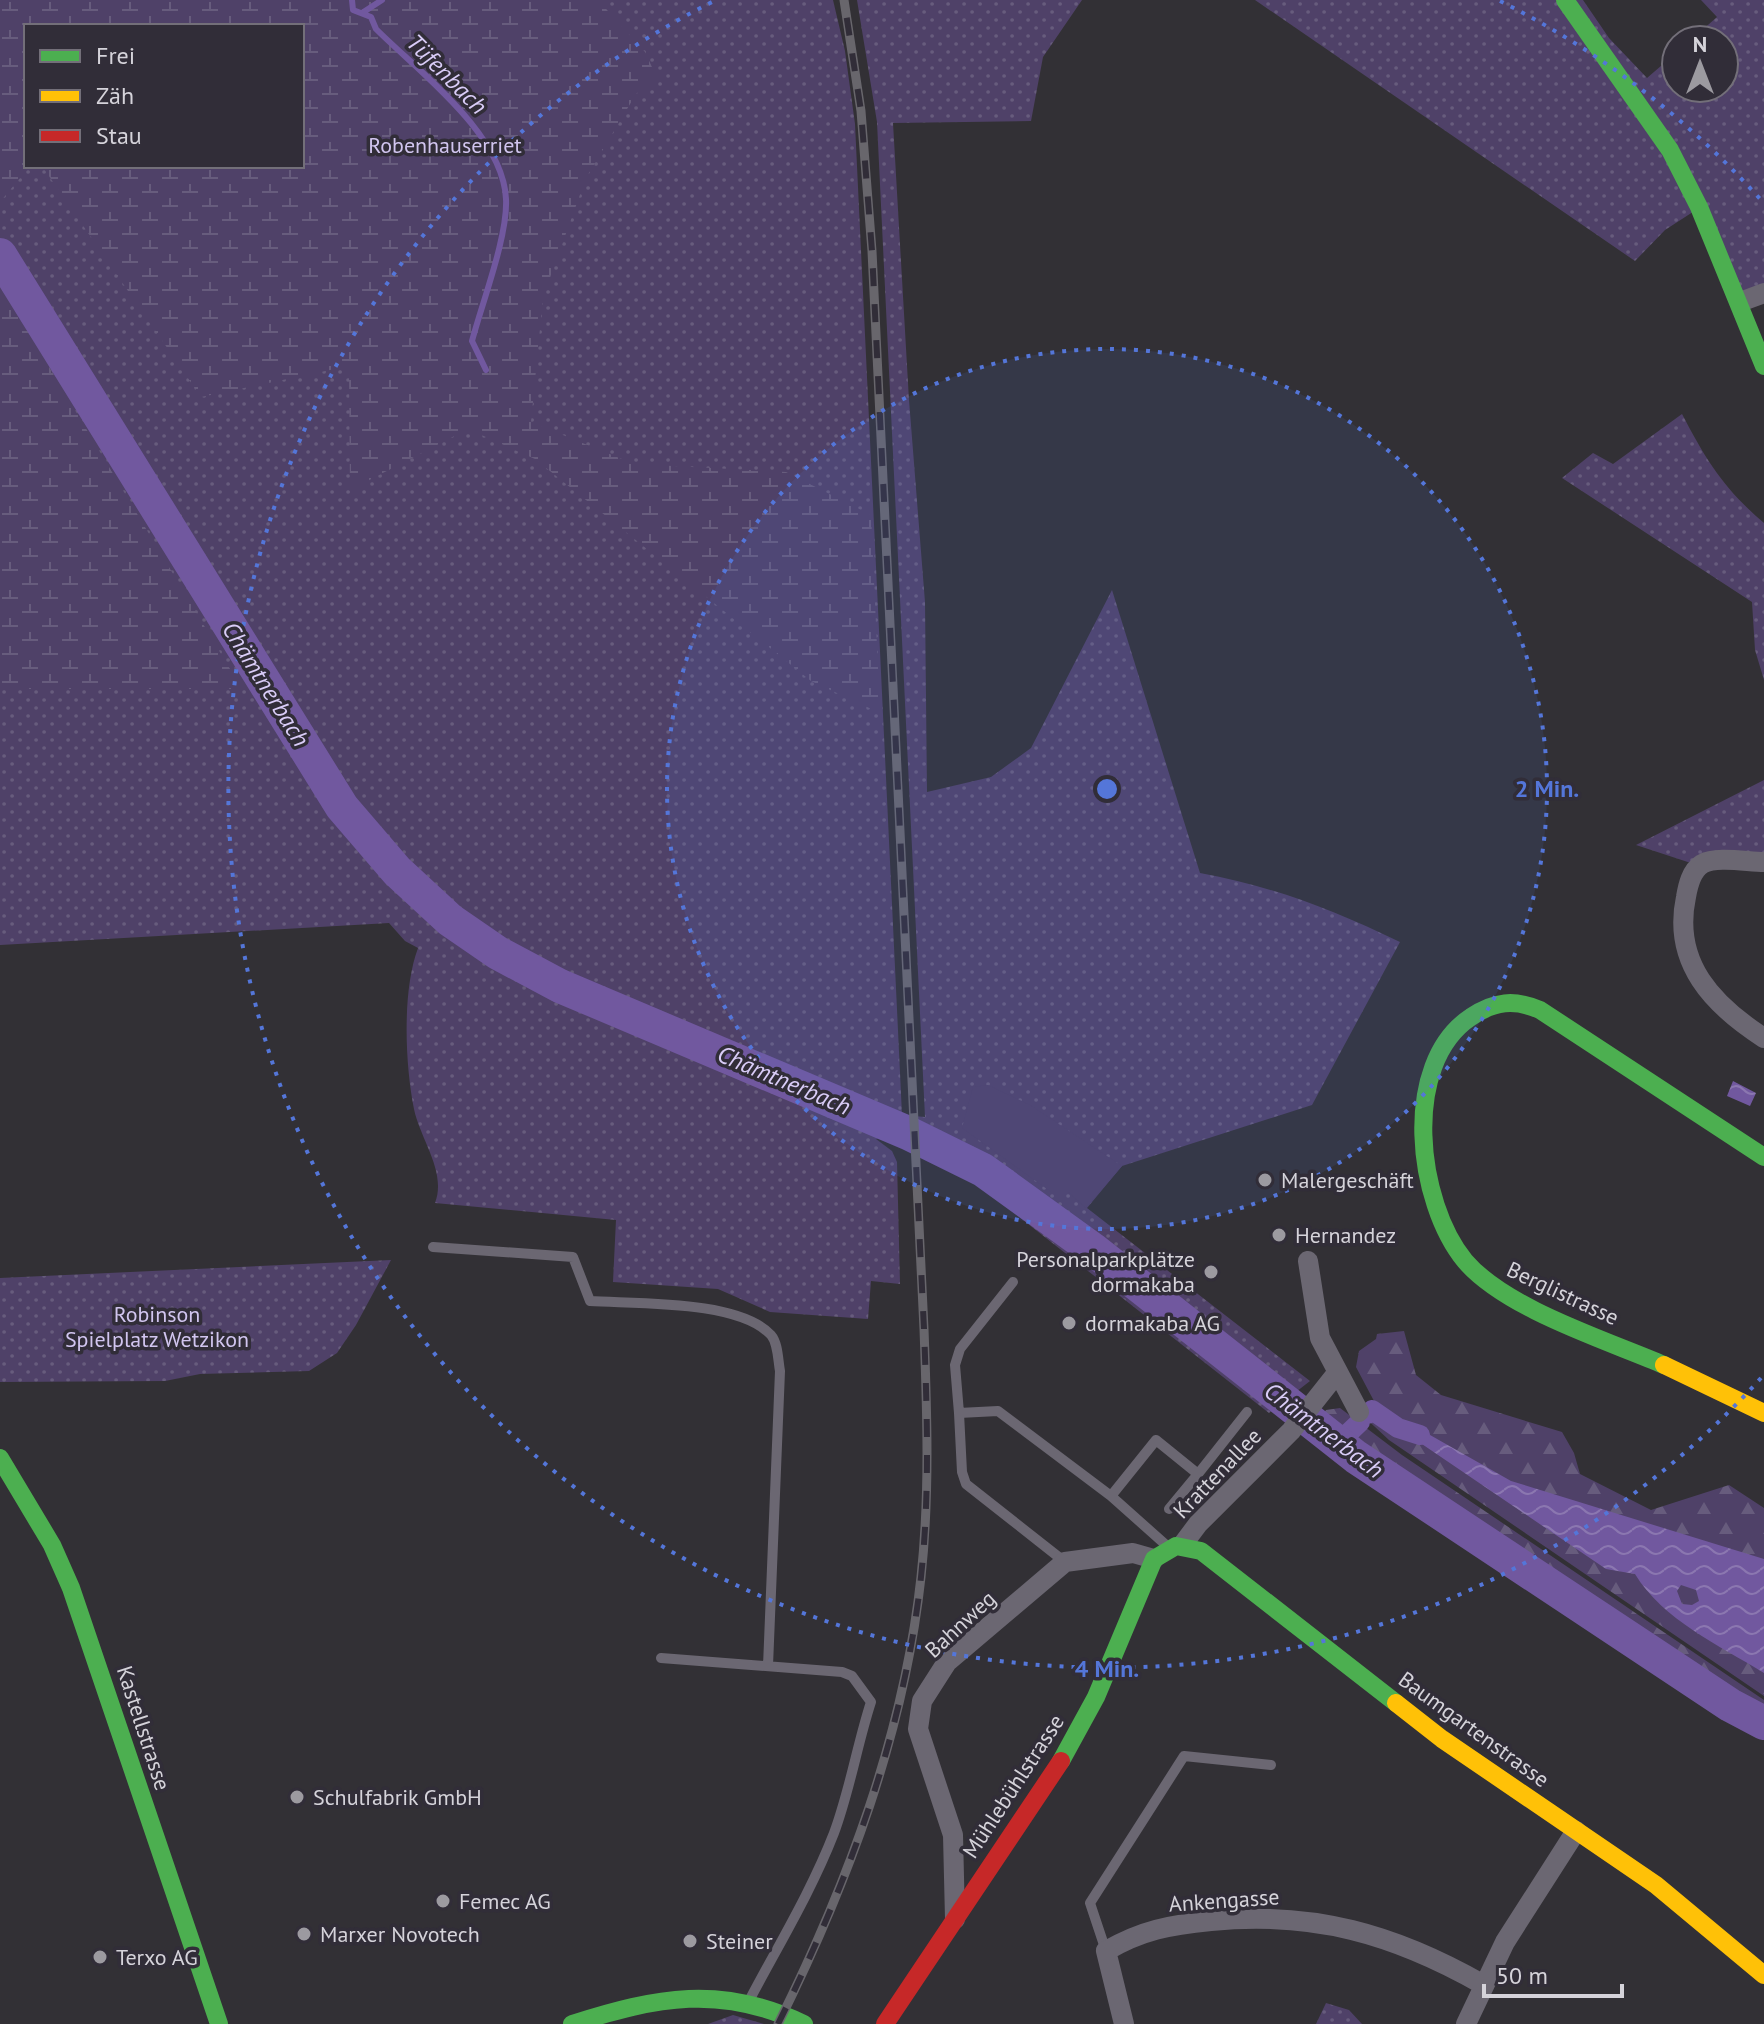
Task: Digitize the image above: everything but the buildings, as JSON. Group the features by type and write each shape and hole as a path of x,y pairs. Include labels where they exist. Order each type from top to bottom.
{"street":[{"path":"1565,0 1670,150 1699,207 1764,366"},
{"path":"1740,302 1764,293"},
{"path":"1764,862 1713,861 1700,866 1691,879 1684,915 1688,956 1703,987 1727,1013 1764,1038"},
{"name":"Berglistrasse","path":"1764,1157 1540,1010 1517,1002 1485,1008 1455,1028 1435,1062 1423,1099 1427,1148 1444,1227 1464,1261 1488,1285 1510,1298 1741,1399 1764,1413"},
{"path":"1308,1261 1320,1338 1359,1412"},
{"name":"Krattenallee","path":"1168,1550 1292,1430 1337,1373"},
{"name":"Kastellstrasse","path":"0,1458 45,1531 71,1588 219,2024"},
{"path":"1065,1562 1168,1550"},
{"name":"Baumgartenstrasse","path":"1168,1550 1201,1551 1442,1739 1656,1885 1764,1975"},
{"name":"Mühlebühlstrasse","path":"885,2024 1055,1771 1082,1724 1168,1550"},
{"name":"Bahnweg","path":"955,1919 953,1835 918,1729 922,1701 947,1662 1065,1562"},
{"path":"1466,2024 1482,1984 1576,1831"},
{"name":"Ankengasse","path":"1106,1951 1137,1933 1181,1924 1246,1918 1296,1919 1348,1927 1397,1943 1482,1984"},
{"path":"1106,1951 1124,2024"},
{"path":"572,2024 631,2004 675,1996 715,1995 749,2001 804,2024"}],"lane":[{"path":"433,1247 573,1257 590,1301 716,1311 756,1322 774,1338 780,1371 768,1666"},
{"path":"1013,1282 960,1349 955,1365 962,1472 966,1484 1065,1562"},
{"path":"959,1413 998,1411 1111,1496 1168,1550"},
{"path":"1169,1509 1247,1412"},
{"path":"1111,1496 1156,1440 1198,1474"},
{"path":"661,1658 852,1676 871,1702 835,1829 819,1869 785,1939 749,2001"},
{"path":"1106,1951 1090,1903 1184,1756 1271,1765"}],"green space":[{"path":"0,0 833,0 845,51 855,124 902,1115 925,1117 877,122 857,0 1082,0 1043,57 1031,121 893,123 909,400 925,602 927,792 991,777 1031,748 1112,590 1200,873 1302,900 1400,942 1312,1105 1122,1166 1087,1208 1310,1381 1269,1413 930,1147 903,1137 876,1139 892,1151 897,1162 900,1284 871,1281 868,1319 770,1312 718,1289 613,1282 616,1220 435,1203 438,1179 414,1109 407,1050 409,985 418,948 405,941 389,923 0,945"},
{"name":"Robenhauserriet","path":"0,0 598,0 645,52 657,78 636,94 586,178 543,297 531,422 634,464 786,472 871,515 880,713 811,681 535,459 468,429 350,490 349,366 201,397 43,168 304,168 304,24 24,24 24,168 28,168 0,202"},
{"path":"1255,0 1583,0 1609,38 1647,78 1660,67 1660,104 1740,104 1740,24 1709,24 1717,17 1701,0 1764,0 1764,293 1740,302 1699,208 1665,230 1635,261"},
{"path":"0,285 242,689 0,689"},
{"path":"1682,414 1717,473 1764,523 1764,680 1755,650 1752,602 1562,478 1593,453 1613,464"},
{"path":"1764,780 1764,862 1700,866 1636,845"},
{"path":"988,1085 1030,1105 1122,1166 1086,1208 1068,1192 1051,1192 962,1128 973,1087"},
{"name":"Robinson Spielplatz Wetzikon","path":"391,1260 337,1353 309,1371 200,1374 165,1381 0,1382 0,1278"},
{"path":"1404,1331 1416,1375 1441,1395 1562,1432 1574,1453 1580,1474 1651,1510 1729,1485 1764,1508 1764,1696 1389,1440 1359,1412 1374,1401 1356,1367 1359,1351 1376,1339 1377,1334"},
{"path":"1340,1408 1402,1455 1764,1700 1764,1723 1730,1705 1356,1457 1316,1425 1326,1410"},
{"path":"1326,2003 1349,2010 1362,2024 1316,2024"},
{"path":"733,2015 764,2024 708,2024"}],"water":[{"path":"1733,1081 1756,1093 1750,1106 1727,1096"},
{"path":"1423,1431 1511,1481 1764,1559 1764,1673 1676,1618 1635,1574 1606,1569 1416,1440","holes":["1681,1585 1696,1590 1699,1601 1692,1605 1682,1604 1677,1591"]}],"waterway":[{"name":"Tüfenbach","path":"352,0 353,10 371,17 376,29 475,128 501,175 506,214 494,270 472,341 486,370"},
{"path":"362,13 382,0"},
{"name":"Chämtnerbach","path":"0,255 342,807 397,871 450,920 498,953 560,986 908,1133 983,1170 1095,1251 1356,1457 1730,1705 1764,1723"},
{"path":"1368,1414 1372,1410 1398,1428 1420,1435"},
{"path":"1338,1443 1360,1422"}],"railway":[{"path":"778,2024 850,1862 887,1750 913,1636 926,1515 924,1329 872,251 861,111 844,0"}],"traffic: fast":[{"path":"1565,0 1670,150 1699,207 1764,366"},
{"path":"1664,1365 1531,1308 1505,1294 1465,1261 1449,1236 1427,1171 1423,1135 1425,1100 1433,1067 1448,1039 1471,1017 1505,1003 1531,1006 1764,1157"},
{"path":"0,1458 52,1545 71,1588 219,2024"},
{"path":"1061,1761 1096,1697 1154,1559 1176,1546 1201,1551 1396,1703"},
{"path":"572,2024 632,2007 689,1999 745,2003 804,2024"}],"traffic: slow":[{"path":"1664,1365 1764,1413"},
{"path":"1396,1703 1442,1739 1656,1885 1764,1975"}],"traffic: jam":[{"path":"885,2024 1061,1761"}],"place":[{"name":"Malergeschäft","path":"1265,1180"},
{"name":"Hernandez","path":"1279,1235"},
{"name":"Personalparkplätze dormakaba","path":"1211,1272"},
{"name":"dormakaba AG","path":"1069,1323"},
{"name":"Schulfabrik GmbH","path":"297,1797"},
{"name":"Femec AG","path":"443,1901"},
{"name":"Marxer Novotech","path":"304,1934"},
{"name":"Steiner","path":"690,1941"},
{"name":"Terxo AG","path":"100,1957"}]}
